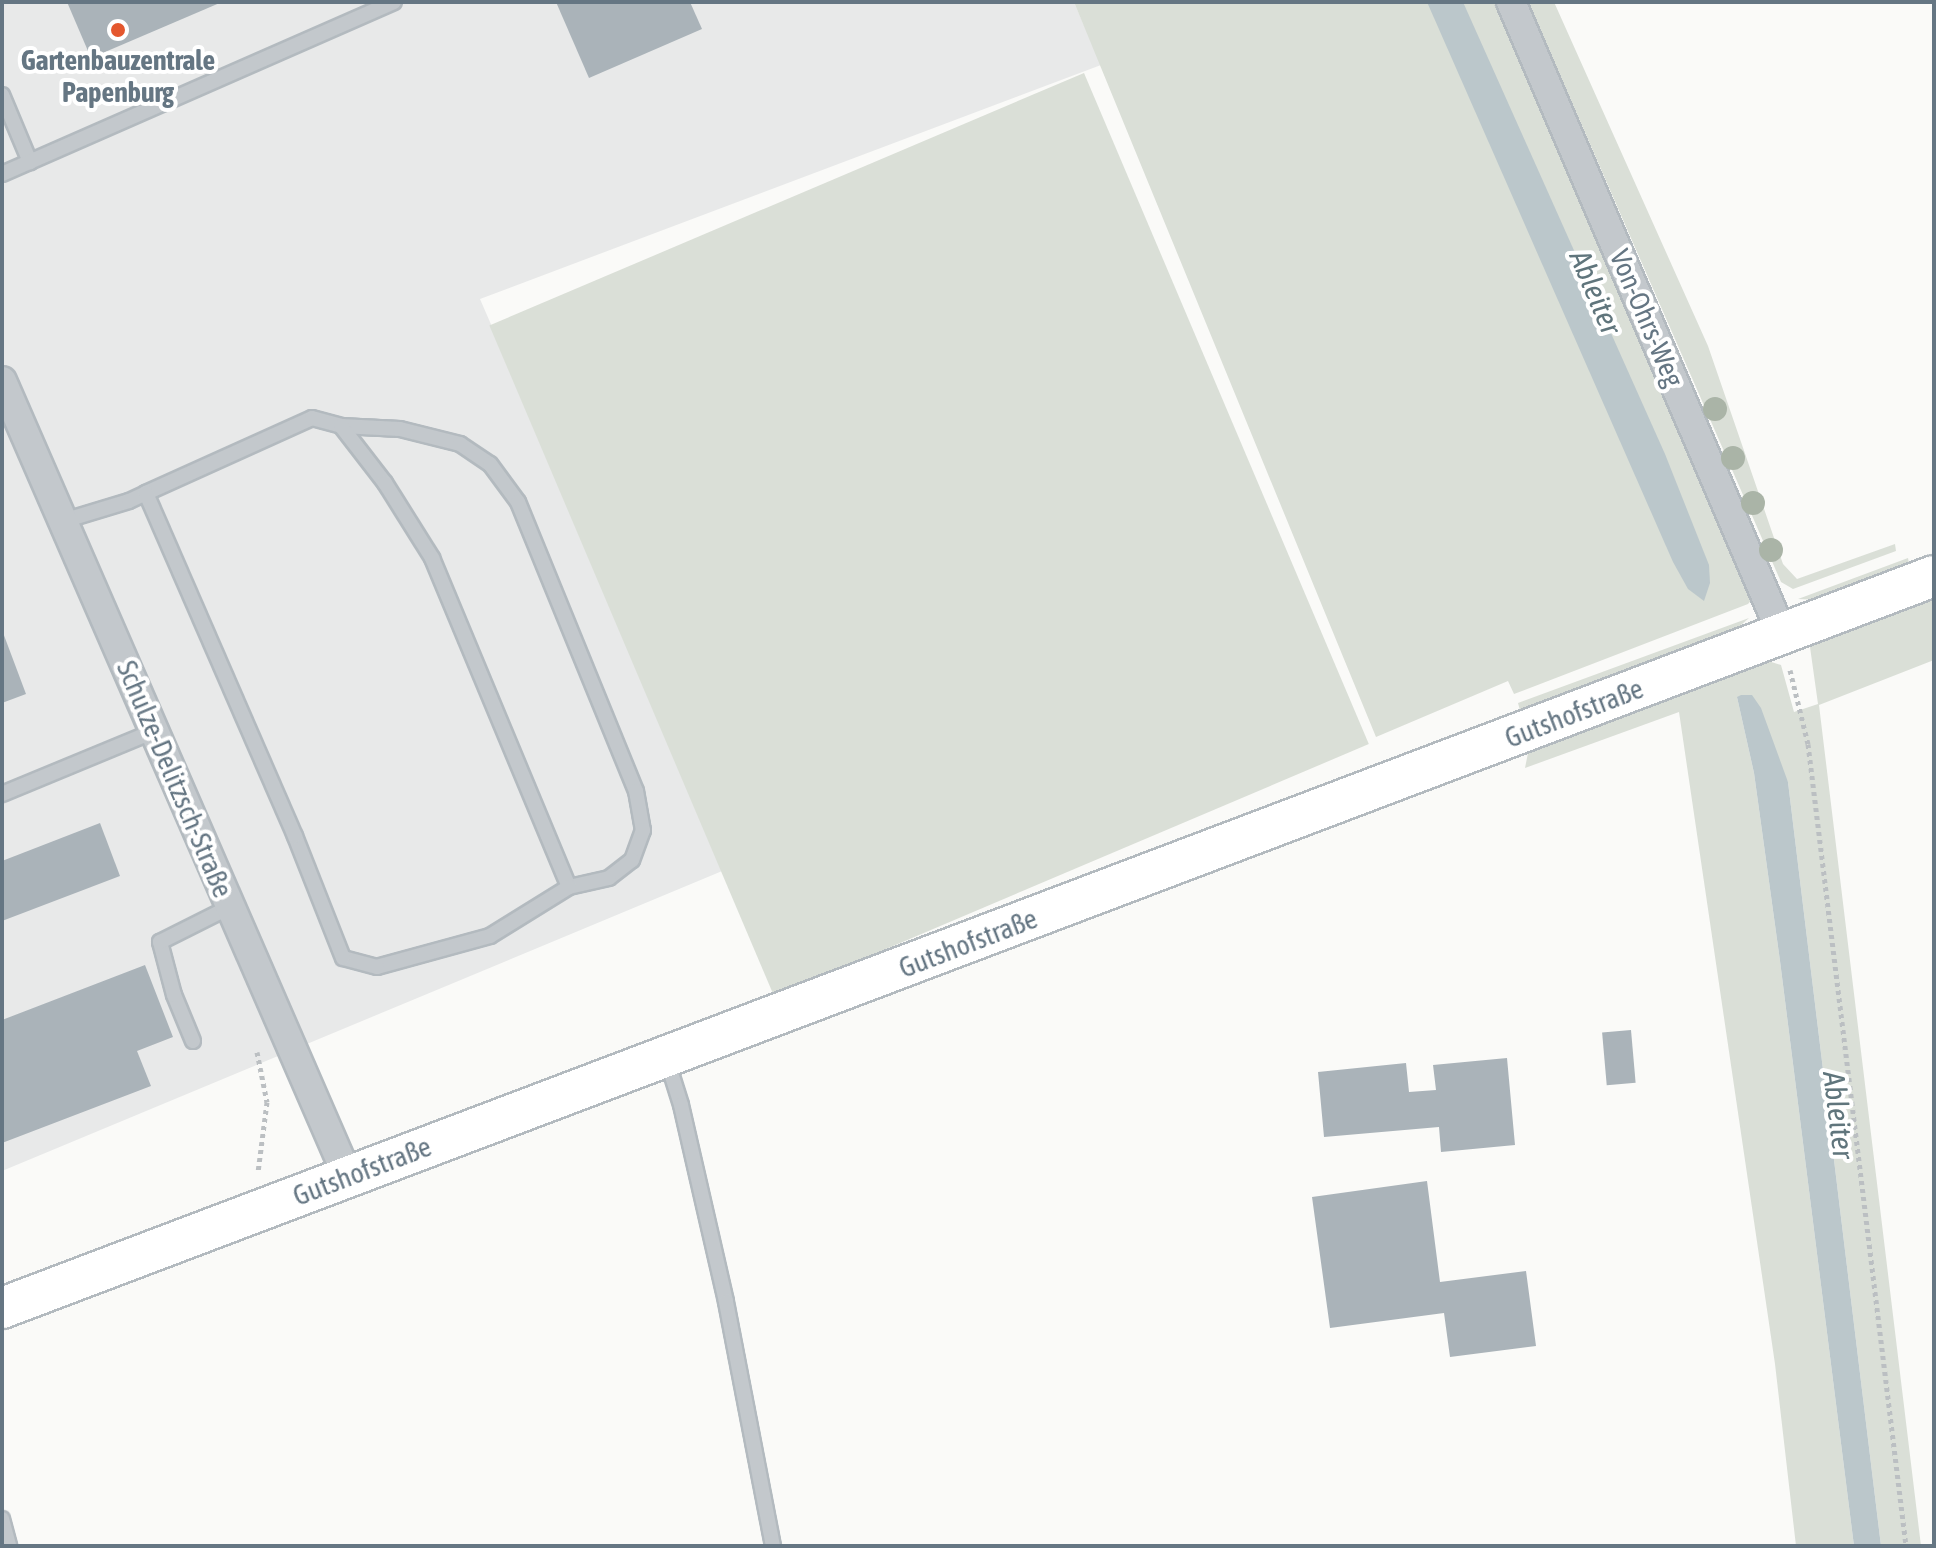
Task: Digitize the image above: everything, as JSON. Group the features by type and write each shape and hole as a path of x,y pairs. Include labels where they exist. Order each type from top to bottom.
{"street":[{"name":"Von-Ohrs-Weg","path":"1511,2 1782,634"},
{"name":"Schulze-Delitzsch-Straße","path":"2,381 348,1177"},
{"name":"Gutshofstraße","path":"2,1308 1934,576"}],"lane":[{"path":"2,174 394,2"},
{"path":"2,95 30,162"},
{"path":"63,521 146,493 312,418 341,426 400,429 460,444 490,464 518,502 636,791 643,830 632,860 609,878 569,887 490,936 377,967 343,958 295,836 146,493"},
{"path":"341,426 385,483 432,558 569,887"},
{"path":"2,794 154,731"},
{"path":"193,1041 174,995 160,942 230,907"},
{"path":"666,1057 681,1105 726,1302 773,1546"},
{"path":"2,1519 9,1546"}],"path":[{"path":"1782,634 1808,744 1906,1546"},
{"path":"256,1048 267,1102 258,1177"}],"shaded area":[{"path":"2,2 1074,2 1101,65 480,299 727,869 2,1171"},
{"path":"1074,2 1501,2 1754,597 1748,604 1514,694 1508,681 1376,737"},
{"path":"1427,2 1463,2 1665,454 1709,565 1710,583 1704,601 1688,589 1673,562"},
{"path":"1528,2 1554,2 1708,346 1783,564 1797,579 1895,544 1896,551 1793,589 1781,582"},
{"path":"1084,73 1369,744 774,996 489,325"},
{"path":"1908,558 1910,568 1820,600 1798,599"},
{"path":"1934,596 1934,660 1819,705 1921,1546 1881,1546 1788,782 1737,697 1754,773 1780,961 1854,1546 1796,1546 1775,1364 1679,712 1525,768 1528,753 1535,746 1765,660 1781,665 1794,712 1818,704 1810,647 1821,638"},
{"path":"1749,618 1733,632 1521,714 1518,703"},
{"path":"1752,695 1761,708 1788,782 1881,1546 1854,1546 1780,961 1754,773 1737,697"}],"building":[{"name":"Gartenbauzentrale Papenburg","path":"67,2 222,2 91,58"},
{"path":"556,2 690,2 702,29 589,78"},
{"path":"2,630 26,694 2,703"},
{"path":"100,823 120,876 2,921 2,861"},
{"path":"145,965 173,1037 137,1051 151,1086 2,1143 2,1020"},
{"path":"1631,1030 1636,1083 1607,1085 1602,1033"},
{"path":"1507,1058 1515,1145 1441,1152 1439,1127 1324,1137 1318,1072 1406,1063 1409,1092 1436,1090 1433,1065"},
{"path":"1427,1181 1440,1282 1526,1271 1536,1346 1450,1357 1444,1313 1330,1328 1312,1197"}],"place":[{"name":"Gartenbauzentrale Papenburg","path":"118,30"}],"water label":[{"name":"Ableiter","path":"1596,292"},
{"name":"Ableiter","path":"1839,1115"}]}
